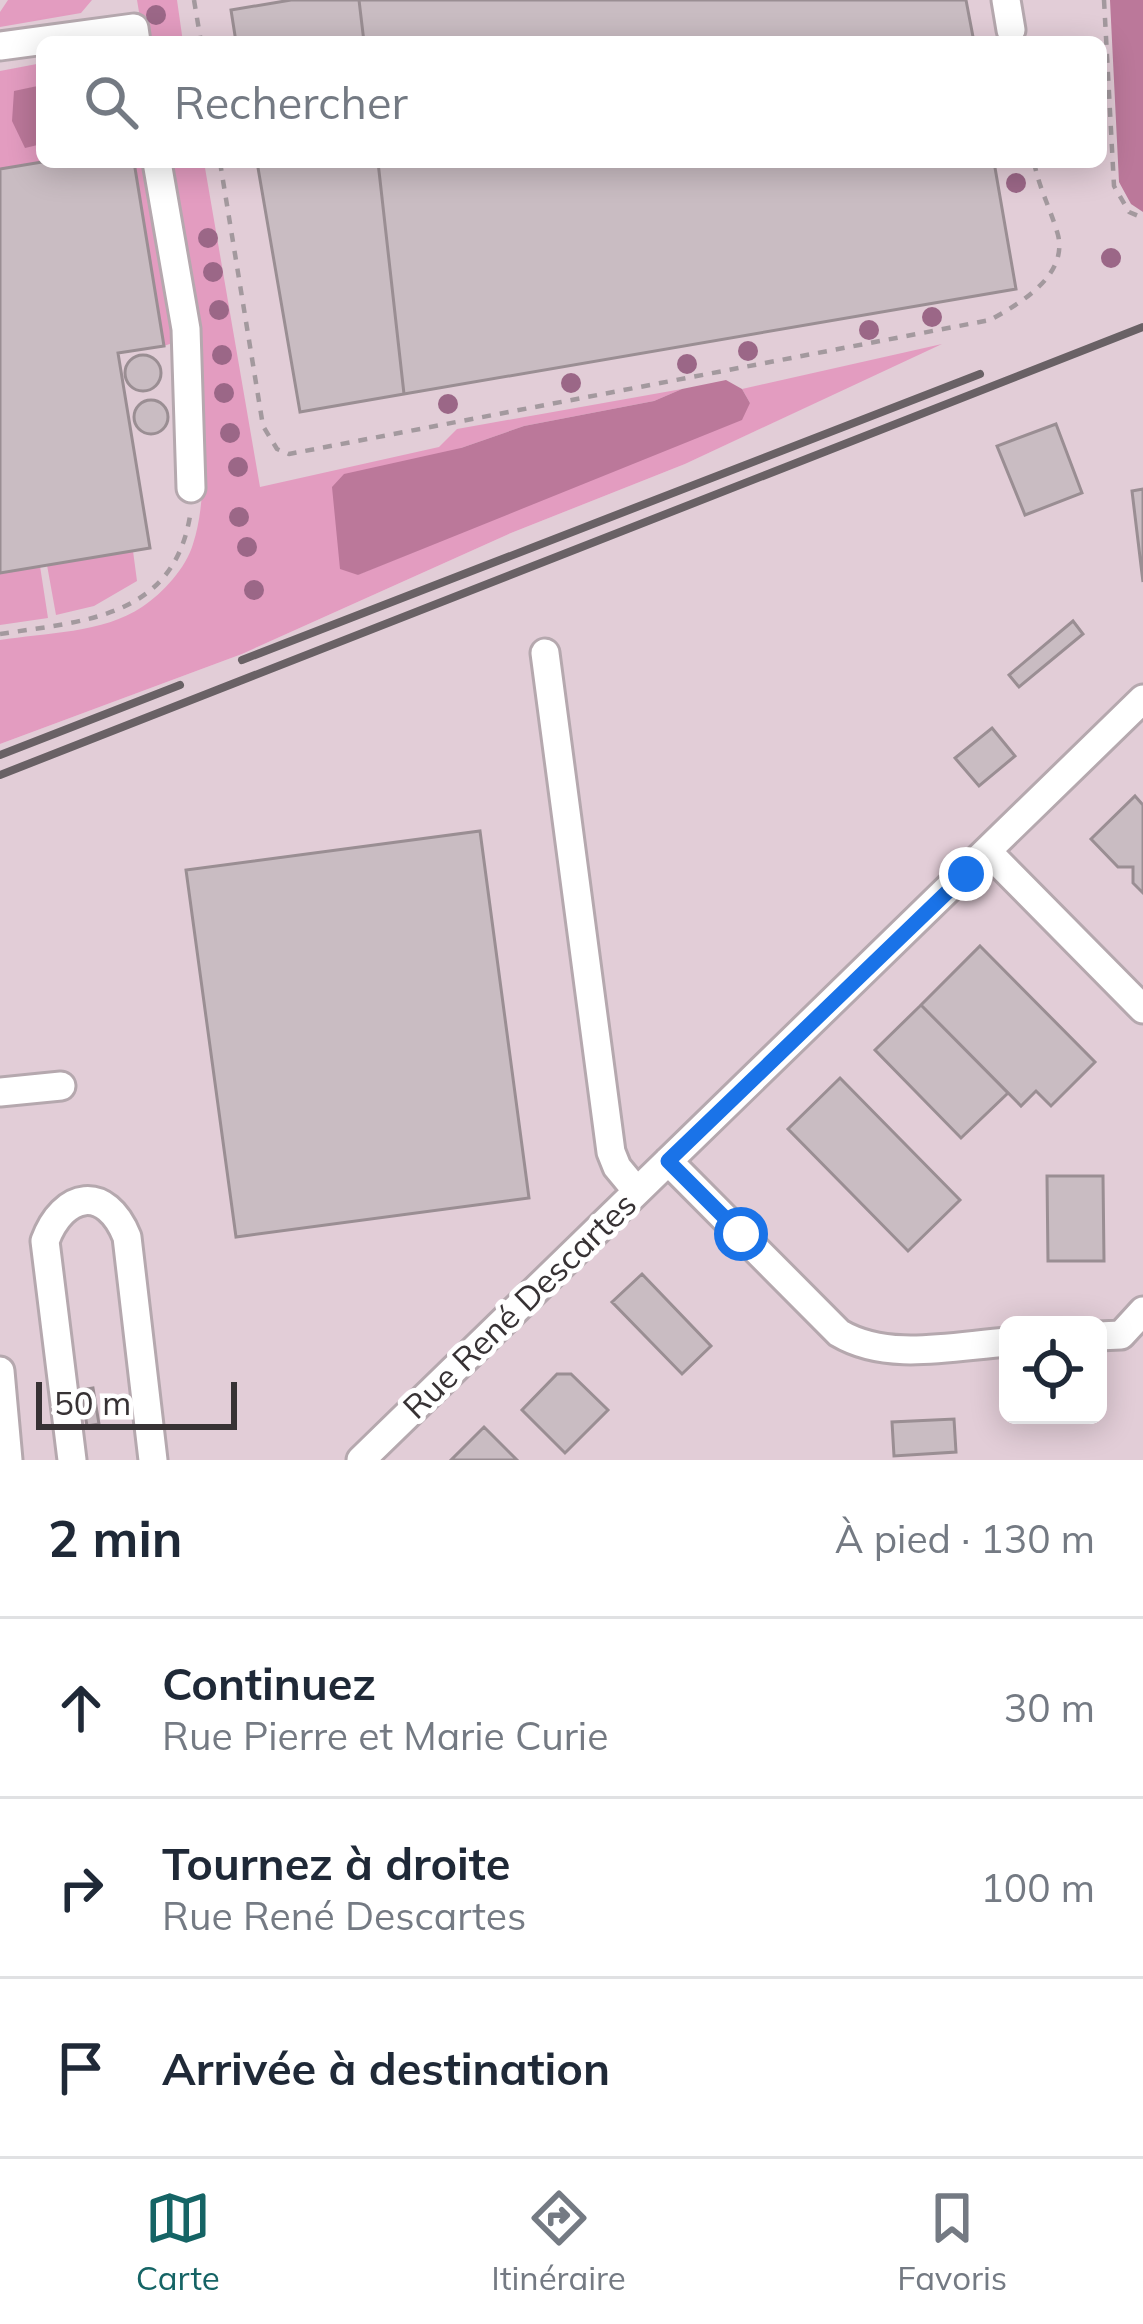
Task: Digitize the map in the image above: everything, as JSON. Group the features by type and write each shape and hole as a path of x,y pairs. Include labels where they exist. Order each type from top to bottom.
{"street":[{"path":"1006,0 1011,29"},
{"path":"74,36 134,28 135,36"},
{"path":"0,46 36,41"},
{"path":"158,168 186,329 191,488"},
{"path":"545,653 610,1152 636,1190"},
{"name":"Rue René Descartes","path":"361,1460 1143,699"},
{"path":"988,852 1143,1009"},
{"path":"0,1092 61,1086"},
{"path":"668,1161 839,1333 859,1345 882,1350 999,1343"},
{"path":"72,1460 45,1241 64,1208 74,1201 90,1200 107,1207 120,1220 127,1237 153,1460"},
{"path":"1107,1336 1120,1335 1143,1311"},
{"path":"0,1371 8,1460"}],"path":[{"path":"194,0 200,36"},
{"path":"1104,0 1106,36"},
{"path":"1107,56 1114,186 1129,212 1143,218"},
{"path":"221,168 262,426 277,449 289,454 990,320 1033,293 1050,273 1059,250 1036,168"},
{"path":"0,634 108,615 164,581 190,521 191,488"}],"shaded area":[{"path":"0,0 1143,0 1143,1460 0,1460 0,744 242,654 511,533 685,464 821,400 0,676"},
{"path":"8,0 92,0 81,13 0,27 0,12"},
{"path":"137,0 177,0 182,36 143,36"},
{"path":"1110,0 1143,0 1143,212 1131,204 1119,182"},
{"path":"36,64 36,86 14,92 25,147 36,145 36,163 0,169 0,71"},
{"path":"36,86 36,145 25,148 12,121 14,91"},
{"path":"135,168 147,168 178,341 164,346"},
{"path":"164,168 205,168 260,487 439,447 457,429 682,389 654,401 524,426 461,448 357,575 535,502 750,403 742,389 942,344 685,464 511,533 242,654 0,744 0,640 92,627 127,616 166,587 193,544 203,459 187,302"},
{"path":"726,380 742,389 750,403 742,420 358,575 340,569 332,487 344,474"},
{"path":"133,551 137,581 94,606 56,615 47,565"},
{"path":"40,566 48,618 0,625 0,573"}],"building":[{"path":"291,0 359,0 363,36 235,36 231,10"},
{"path":"359,0 966,0 973,36 363,36"},
{"path":"36,163 36,168 135,168 164,346 118,353 150,548 0,573 0,169"},
{"path":"258,168 379,168 404,394 300,412"},
{"path":"379,168 995,168 1016,289 404,394"},
{"path":"143,355 155,361 161,373 155,385 143,391 131,385 125,373 131,361"},
{"path":"151,400 163,405 168,417 163,429 151,434 139,429 134,417 139,405"},
{"path":"1056,424 1082,493 1025,515 997,446"},
{"path":"1143,489 1143,582 1132,491"},
{"path":"1073,621 1083,634 1019,687 1009,675"},
{"path":"992,728 1015,756 979,786 955,758"},
{"path":"1135,796 1143,805 1143,893 1133,883 1133,867 1118,867 1091,839"},
{"path":"480,831 529,1198 236,1237 186,870"},
{"path":"980,946 1095,1062 1051,1106 1036,1091 1021,1106 921,1005"},
{"path":"921,1005 1008,1093 961,1138 875,1050"},
{"path":"840,1078 960,1200 908,1251 788,1129"},
{"path":"1047,1176 1103,1176 1104,1261 1048,1261"},
{"path":"642,1274 711,1346 682,1374 612,1302"},
{"path":"557,1374 571,1374 608,1410 565,1453 522,1410"},
{"path":"93,1388 99,1424 87,1426 81,1390"},
{"path":"954,1419 956,1452 894,1456 892,1422"},
{"path":"484,1427 517,1460 451,1460"}],"railway":[{"path":"0,775 1143,327"},
{"path":"242,660 980,374"},
{"path":"0,755 180,685"}],"route":[{"path":"741,1234 668,1161 966,874"}]}
